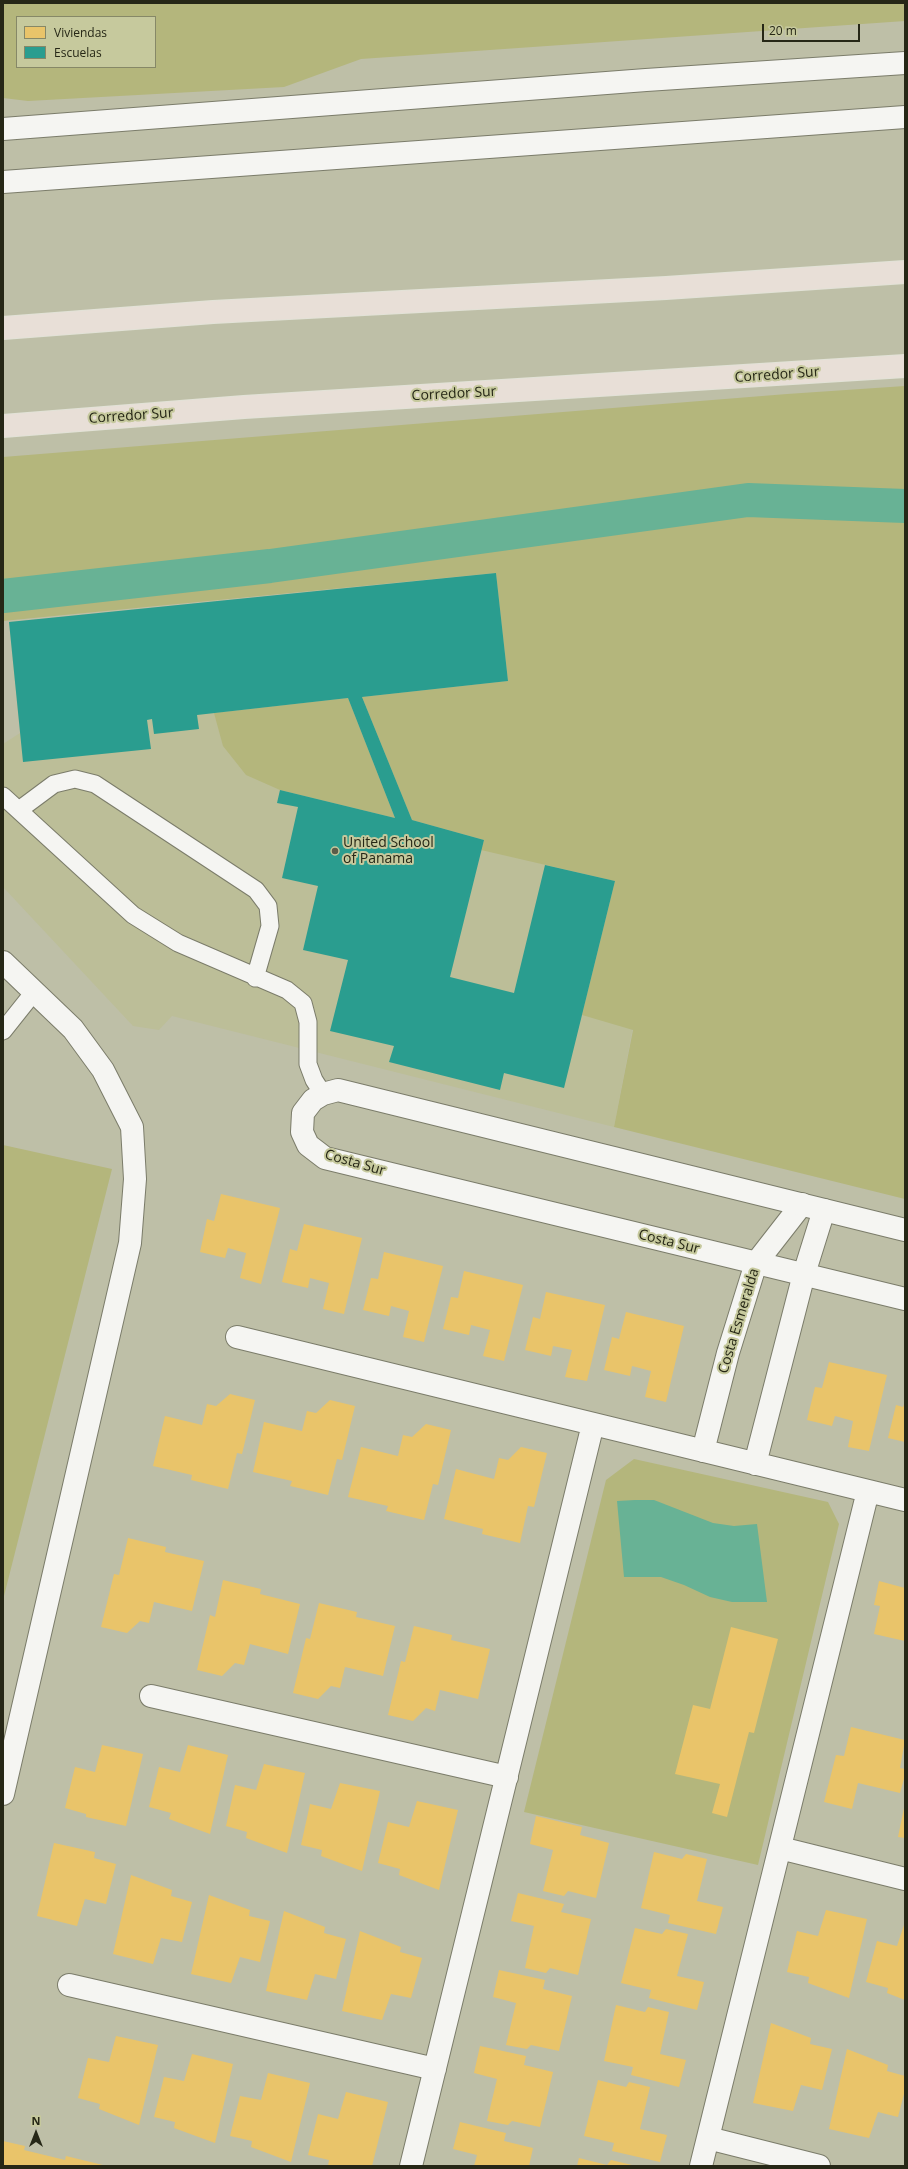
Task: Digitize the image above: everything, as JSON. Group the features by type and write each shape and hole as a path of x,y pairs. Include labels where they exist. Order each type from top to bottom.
{"highway":[{"path":"3,328 213,312 666,288 905,272"},
{"name":"Corredor Sur","path":"3,426 244,407 905,366"}],"street":[{"path":"3,129 646,80 905,63"},
{"path":"3,182 905,117"},
{"path":"3,962 73,1029 103,1070 132,1127 135,1179 130,1243 3,1794"},
{"name":"Costa Sur","path":"905,1230 338,1090 323,1094 312,1100 303,1113 302,1132 308,1145 325,1158 905,1299"},
{"name":"Costa Esmeralda","path":"703,1451 728,1353 756,1263 802,1204"},
{"path":"755,1464 804,1274 824,1210"},
{"path":"238,1337 905,1500"},
{"path":"410,2166 593,1424"},
{"path":"702,2166 868,1491"},
{"path":"151,1696 507,1777"},
{"path":"780,1848 905,1879"},
{"path":"68,1985 434,2069"},
{"path":"708,2138 820,2166"}],"lane":[{"path":"19,810 54,784 75,779 96,784 256,890 268,906 270,926 255,978"},
{"path":"3,796 133,915 178,943 255,978 287,990 303,1003 308,1022 308,1064 314,1080 323,1094"},
{"path":"3,1031 34,992"}],"shaded area":[{"path":"3,3 905,3 905,21 361,59 284,87 28,101 3,98"},
{"path":"905,386 905,1199 614,1127 633,1030 582,1015 615,881 481,850 484,840 412,820 362,697 508,681 496,573 3,621 3,457 787,394"},
{"name":"United School of Panama","path":"496,573 673,816 614,1127 172,1016 159,1030 133,1026 3,887 3,744 20,733 9,622"},
{"path":"348,698 395,818 280,790 246,775 223,746 214,713"},
{"path":"3,1145 112,1169 3,1600"},
{"path":"634,1459 828,1502 839,1524 758,1865 524,1812 606,1480"},
{"path":"654,1500 713,1523 734,1526 757,1524 767,1602 732,1602 710,1597 684,1585 661,1577 624,1577 617,1501"}],"building: Viviendas":[{"path":"221,1194 280,1208 261,1284 240,1278 246,1253 228,1248 225,1258 200,1252 207,1219 214,1221"},
{"path":"304,1224 362,1238 344,1314 323,1309 329,1283 310,1278 308,1288 282,1282 290,1249 297,1251"},
{"path":"384,1252 443,1266 424,1342 403,1337 409,1311 391,1306 389,1316 363,1310 371,1278 378,1279"},
{"path":"464,1271 523,1285 504,1361 483,1356 490,1330 471,1325 469,1335 443,1329 451,1297 458,1298"},
{"path":"546,1292 605,1305 587,1381 565,1377 572,1350 553,1346 551,1356 525,1350 533,1317 540,1319"},
{"path":"626,1312 684,1326 666,1402 645,1397 651,1371 632,1366 630,1376 604,1370 612,1337 619,1339"},
{"path":"829,1362 887,1375 869,1451 848,1447 853,1421 835,1416 832,1426 807,1420 815,1387 822,1388"},
{"path":"230,1394 255,1400 242,1454 237,1453 228,1489 191,1480 192,1475 153,1466 165,1416 202,1425 207,1404 216,1406"},
{"path":"330,1400 355,1406 342,1460 337,1459 328,1495 290,1486 292,1481 253,1472 264,1422 302,1431 307,1411 316,1413"},
{"path":"905,1402 905,1442 888,1438 896,1405 903,1407"},
{"path":"426,1424 451,1430 438,1485 433,1484 424,1520 386,1511 388,1506 348,1497 361,1447 398,1456 403,1435 412,1437"},
{"path":"521,1447 547,1453 534,1507 528,1506 520,1543 482,1534 483,1529 444,1519 456,1469 494,1479 499,1458 508,1460"},
{"path":"128,1538 166,1547 165,1552 204,1561 192,1611 154,1602 149,1623 140,1621 127,1633 101,1627 114,1574 119,1575"},
{"path":"223,1580 261,1589 260,1594 300,1604 288,1654 250,1644 244,1665 235,1663 222,1676 197,1670 210,1615 215,1617"},
{"path":"879,1581 905,1588 905,1641 874,1634 880,1606 874,1605"},
{"path":"319,1603 357,1612 356,1617 395,1626 383,1676 345,1667 340,1688 331,1686 318,1699 293,1693 306,1638 310,1639"},
{"path":"414,1626 452,1635 451,1640 490,1649 478,1699 440,1690 435,1711 426,1708 413,1721 388,1715 401,1661 405,1662"},
{"path":"731,1627 778,1639 754,1733 749,1732 727,1817 712,1813 720,1784 675,1774 693,1705 710,1709"},
{"path":"851,1727 905,1740 900,1768 905,1769 905,1775 900,1793 858,1783 852,1809 824,1802 836,1755 844,1756"},
{"path":"102,1745 143,1754 126,1826 86,1817 86,1814 65,1808 75,1767 95,1772"},
{"path":"188,1745 228,1755 210,1834 169,1819 171,1813 149,1807 159,1767 180,1772"},
{"path":"264,1764 305,1773 287,1853 246,1838 247,1832 226,1826 235,1785 256,1790"},
{"path":"340,1783 380,1791 362,1871 321,1856 322,1850 301,1845 310,1804 331,1809"},
{"path":"417,1801 458,1810 439,1890 399,1875 400,1869 378,1863 388,1822 409,1827"},
{"path":"905,1808 905,1838 898,1837"},
{"path":"536,1816 582,1827 580,1835 609,1843 596,1898 568,1891 564,1896 543,1891 553,1850 530,1844"},
{"path":"54,1843 95,1852 94,1858 116,1864 106,1904 85,1899 77,1926 37,1916"},
{"path":"654,1852 682,1859 686,1854 707,1859 697,1901 723,1907 716,1934 668,1923 670,1915 641,1908"},
{"path":"131,1875 172,1890 171,1896 192,1902 182,1942 161,1938 153,1964 113,1954"},
{"path":"518,1893 564,1904 561,1912 591,1919 578,1975 550,1968 546,1973 525,1968 534,1926 511,1921"},
{"path":"209,1895 250,1910 249,1916 270,1921 260,1962 240,1957 231,1983 191,1974"},
{"path":"826,1910 867,1919 849,1998 808,1983 809,1977 787,1972 797,1931 818,1936"},
{"path":"284,1911 325,1927 324,1933 346,1939 336,1979 315,1974 307,2000 266,1991"},
{"path":"905,1922 905,2000 887,1993 888,1988 866,1982 877,1941 897,1946"},
{"path":"635,1928 662,1934 666,1929 688,1934 677,1976 704,1982 697,2010 649,1998 651,1990 621,1983"},
{"path":"360,1931 401,1947 400,1952 422,1958 411,1998 391,1994 382,2020 342,2011"},
{"path":"499,1970 545,1980 543,1989 572,1996 559,2051 531,2045 527,2049 506,2045 516,2003 493,1997"},
{"path":"616,2005 645,2012 648,2007 669,2012 660,2054 686,2060 679,2087 631,2075 633,2067 604,2061"},
{"path":"771,2023 811,2038 810,2044 832,2049 822,2090 801,2085 793,2111 753,2103"},
{"path":"116,2036 158,2045 139,2125 99,2109 100,2104 78,2098 88,2058 109,2062"},
{"path":"480,2046 526,2056 524,2065 553,2072 540,2127 512,2121 508,2125 487,2121 497,2079 474,2073"},
{"path":"847,2049 888,2065 887,2071 905,2076 905,2090 898,2117 878,2112 869,2138 829,2129"},
{"path":"192,2054 233,2064 215,2143 174,2128 175,2122 154,2117 164,2077 184,2081"},
{"path":"268,2073 310,2083 291,2162 251,2147 252,2141 230,2136 240,2096 261,2100"},
{"path":"598,2080 626,2087 629,2082 650,2087 640,2129 667,2135 660,2162 612,2151 614,2143 584,2136"},
{"path":"346,2092 388,2102 372,2166 328,2166 329,2160 308,2155 318,2114 338,2119"},
{"path":"460,2122 506,2133 504,2141 533,2148 529,2166 474,2166 477,2155 453,2149"},
{"path":"3,2141 25,2146 24,2150 65,2160 66,2156 107,2166 3,2166"},
{"path":"579,2158 607,2165 611,2160 632,2165 577,2166"}],"building: Escuelas":[{"path":"496,573 508,681 362,697 412,820 484,840 450,977 514,993 545,865 615,881 564,1088 504,1073 500,1090 389,1062 394,1046 330,1031 348,960 303,950 318,886 282,878 298,807 277,803 280,790 395,818 348,698 197,715 199,729 154,734 152,719 147,720 151,749 23,762 9,622"}],"waterway":[{"path":"3,596 270,566 748,500 905,506"}],"place":[{"name":"United School of Panama","path":"335,851"}]}
